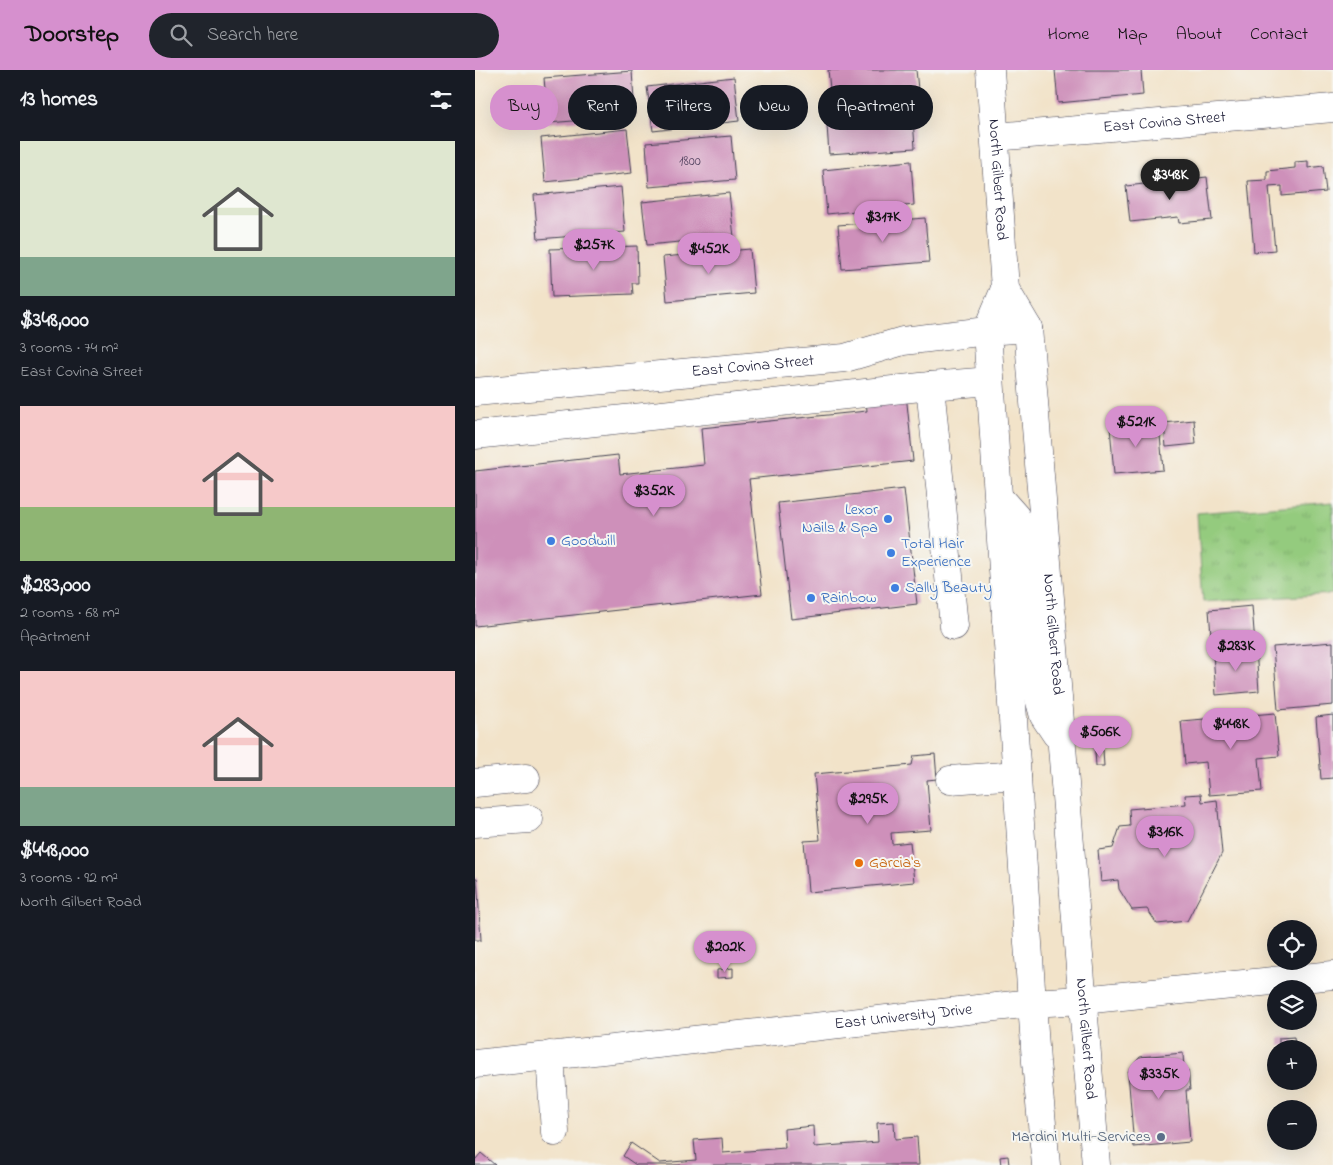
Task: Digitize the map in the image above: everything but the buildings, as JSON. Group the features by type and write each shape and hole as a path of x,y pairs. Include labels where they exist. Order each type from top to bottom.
{"main road":[{"name":"North Gilbert Road","path":"990,70 1005,289 1028,328 1096,1165"},
{"name":"East Covina Street","path":"995,137 1333,108"},
{"name":"North Gilbert Road","path":"1005,289 987,330 1036,1062 1046,1165"},
{"name":"East Covina Street","path":"475,392 845,358 903,341 987,330 1028,328"},
{"path":"475,435 990,381"},
{"path":"930,386 954,626"},
{"path":"998,496 1016,517 1028,598 1031,606 1038,614 1052,616"},
{"path":"1006,621 1019,626 1029,636 1039,698 1044,716 1062,743"},
{"path":"950,780 1017,776"},
{"path":"475,783 528,800"},
{"path":"475,805 528,800"},
{"path":"475,823 528,800"},
{"name":"East University Drive","path":"475,1064 1032,1003 1082,1000 1333,975"},
{"path":"550,1056 555,1132"}],"green space":[{"path":"1333,502 1333,594 1203,602 1197,513"}],"place":[{"name":"Lexor Nails & Spa","path":"888,519"},
{"name":"Goodwill","path":"551,541"},
{"name":"Total Hair Experience","path":"891,553"},
{"name":"Sally Beauty","path":"895,588"},
{"name":"Rainbow","path":"811,598"},
{"name":"Garcia's","path":"859,863"},
{"name":"Mardini Multi-Services","path":"1161,1137"}]}
